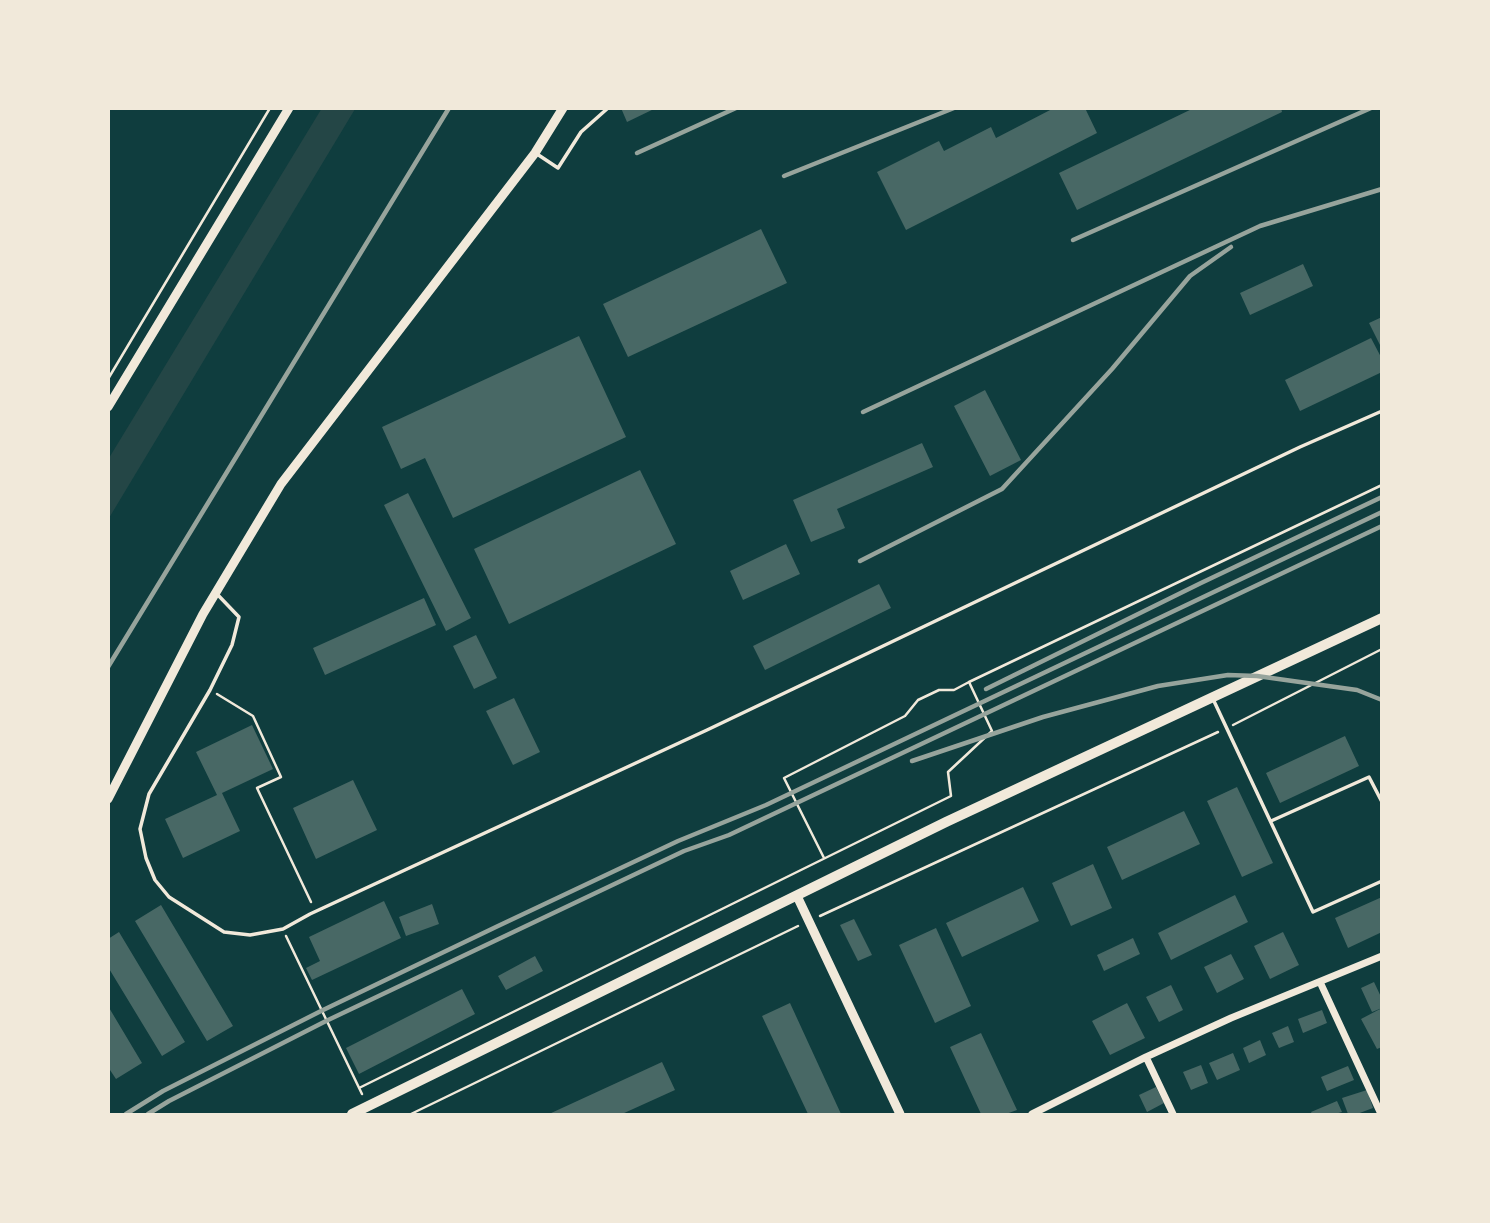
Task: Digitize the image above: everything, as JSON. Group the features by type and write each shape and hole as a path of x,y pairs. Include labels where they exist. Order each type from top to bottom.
{"main road":[{"path":"352,1115 956,817 1381,618"}],"street":[{"path":"108,408 289,108"},
{"path":"108,799 216,593 281,484 535,153 563,108"},
{"path":"797,896 900,1115"},
{"path":"1032,1115 1146,1057 1381,956"},
{"path":"1320,982 1381,1115"},
{"path":"1146,1057 1173,1115"}],"lane":[{"path":"535,153 558,169 581,132 608,108"},
{"path":"216,593 239,617 232,645 210,690 149,794 140,829 146,859 155,880 169,897 224,932 250,935 283,929 315,911 707,730 1300,447 1381,411"},
{"path":"1213,697 1313,912 1381,881"},
{"path":"1271,821 1369,777 1381,803"}],"path":[{"path":"108,379 270,108"},
{"path":"824,859 784,778 905,716 918,700 940,690 954,690 1381,485"},
{"path":"411,1115 809,921 1227,728 1381,649"},
{"path":"359,1088 951,796 948,772 992,731 969,682"},
{"path":"210,690 253,716 281,777 257,788 315,911"},
{"path":"283,929 368,1107"}],"shaded area":[{"path":"322,108 355,109 109,518 109,458"}],"building":[{"path":"621,108 656,108 627,122"},
{"path":"1054,108 1085,108 1097,133 906,230 877,172 939,141 944,151 991,127 996,138"},
{"path":"1194,108 1281,108 1282,112 1077,210 1059,173"},
{"path":"761,229 787,283 628,357 603,304"},
{"path":"1303,264 1313,286 1250,315 1240,293"},
{"path":"1382,317 1382,349 1369,323"},
{"path":"579,336 626,437 453,518 425,458 401,469 382,427"},
{"path":"1371,338 1382,359 1382,372 1300,411 1285,380"},
{"path":"985,390 1021,460 990,476 954,406"},
{"path":"922,443 933,467 837,509 845,528 811,542 793,500"},
{"path":"640,470 676,544 509,624 474,549"},
{"path":"408,493 471,618 446,631 384,505"},
{"path":"786,544 800,574 743,600 730,571"},
{"path":"879,584 891,608 765,670 753,646"},
{"path":"424,598 436,625 325,675 313,648"},
{"path":"476,635 497,678 474,689 453,646"},
{"path":"514,698 540,752 513,765 486,711"},
{"path":"252,725 273,769 222,793 240,831 183,858 165,819 217,795 196,752"},
{"path":"1345,736 1359,766 1280,803 1266,773"},
{"path":"353,780 377,830 316,859 293,808"},
{"path":"1237,787 1273,863 1242,877 1207,801"},
{"path":"1184,811 1200,844 1122,880 1107,847"},
{"path":"1093,864 1112,908 1071,926 1052,883"},
{"path":"1023,887 1039,921 962,957 946,923"},
{"path":"1235,895 1248,922 1171,960 1158,933"},
{"path":"1382,897 1382,932 1348,948 1335,918"},
{"path":"384,901 401,938 312,980 306,968 320,961 309,937"},
{"path":"432,904 439,924 406,936 399,917"},
{"path":"161,905 233,1026 207,1041 135,921"},
{"path":"854,919 872,955 858,961 840,925"},
{"path":"936,928 971,1006 935,1023 899,945"},
{"path":"119,932 185,1042 162,1056 108,967 108,939"},
{"path":"1283,932 1299,965 1270,979 1254,946"},
{"path":"1133,938 1140,954 1104,971 1097,955"},
{"path":"1231,954 1244,979 1217,993 1204,967"},
{"path":"535,956 543,971 506,990 498,976"},
{"path":"1374,982 1382,999 1382,1008 1372,1012 1361,988"},
{"path":"1171,985 1183,1010 1159,1022 1146,997"},
{"path":"462,989 475,1014 359,1074 346,1048"},
{"path":"790,1003 841,1114 808,1114 762,1016"},
{"path":"1127,1003 1145,1038 1110,1055 1092,1021"},
{"path":"108,1006 142,1063 116,1079 108,1067"},
{"path":"1382,1008 1382,1047 1377,1049 1361,1019"},
{"path":"1322,1010 1327,1023 1303,1033 1298,1019"},
{"path":"1288,1026 1294,1042 1279,1048 1272,1033"},
{"path":"981,1033 1017,1110 1006,1114 981,1114 950,1047"},
{"path":"1260,1040 1266,1055 1249,1063 1243,1048"},
{"path":"1233,1053 1240,1070 1217,1080 1209,1063"},
{"path":"662,1062 675,1090 622,1114 549,1114"},
{"path":"1201,1065 1208,1083 1191,1090 1183,1072"},
{"path":"1348,1066 1354,1080 1327,1091 1321,1077"},
{"path":"1156,1087 1164,1103 1147,1112 1139,1095"},
{"path":"1367,1090 1373,1108 1357,1114 1348,1114 1342,1098"},
{"path":"1337,1101 1342,1112 1311,1112"}],"railway":[{"path":"108,667 449,108"},
{"path":"637,153 736,108"},
{"path":"784,176 954,108"},
{"path":"1073,240 1371,108"},
{"path":"863,412 1260,226 1382,189"},
{"path":"860,561 1002,489 1112,369 1190,276 1231,247"},
{"path":"986,689 1382,497"},
{"path":"126,1114 163,1091 321,1011 498,926 678,841 766,805 1382,512"},
{"path":"148,1114 326,1021 684,851 729,835 1382,526"},
{"path":"912,761 1043,717 1158,686 1228,675 1257,676 1357,690 1382,700"}]}
